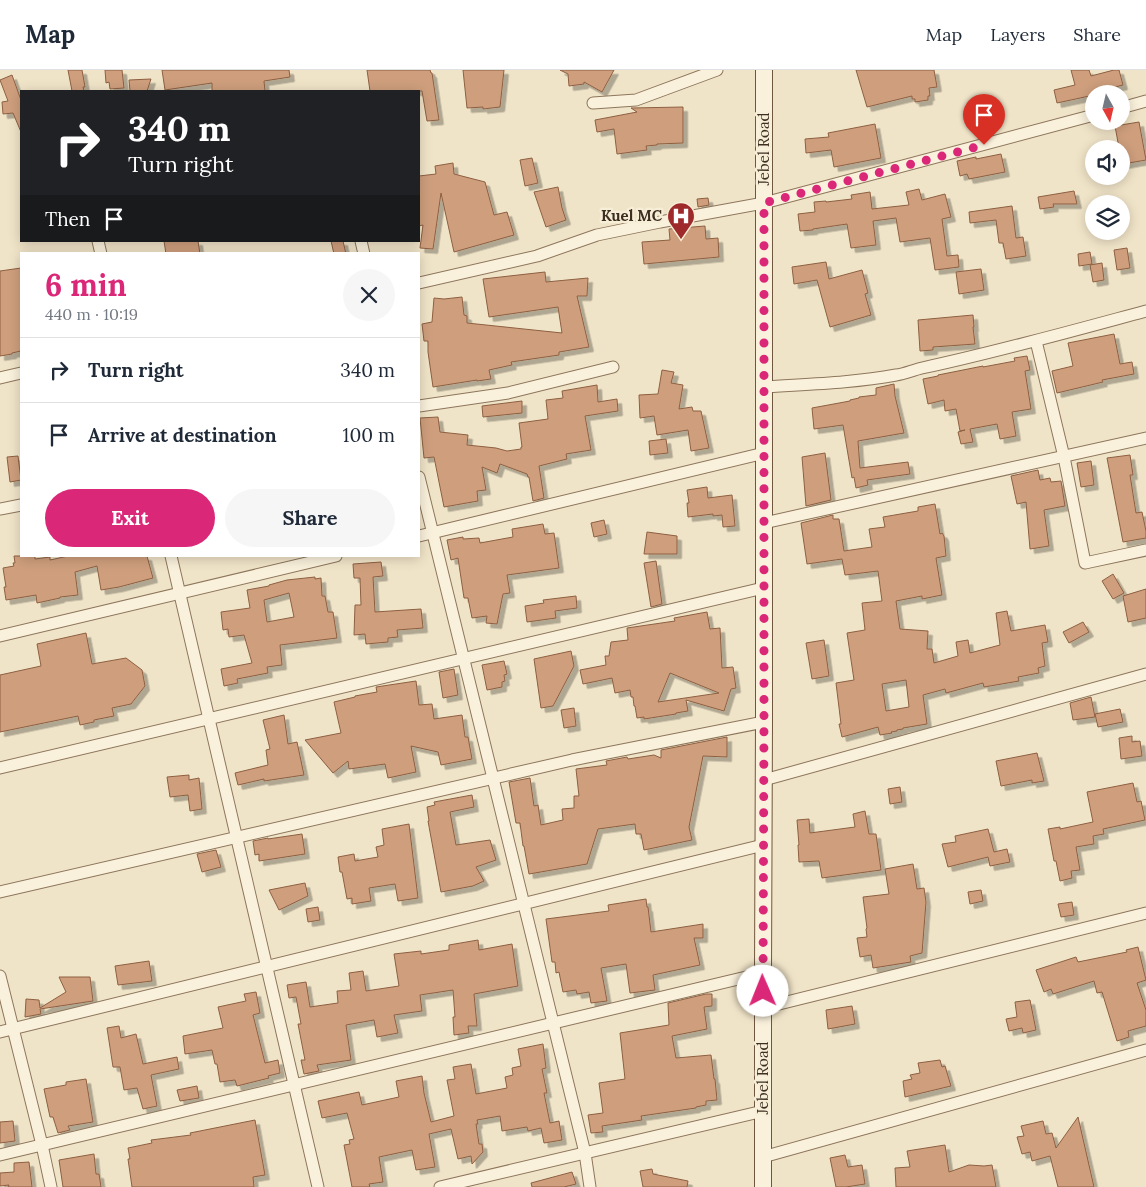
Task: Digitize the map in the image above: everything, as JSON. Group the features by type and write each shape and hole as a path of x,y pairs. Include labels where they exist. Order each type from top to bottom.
{"main road":[{"name":"Jebel Road","path":"763,1187 764,70"}],"street":[{"path":"593,103 636,100 717,70"},
{"path":"1130,105 1146,101"},
{"path":"420,284 537,256 597,235 764,203 1085,117"},
{"path":"764,387 866,380 898,375 1036,341 1146,310"},
{"path":"1036,341 1064,457 1085,563 1146,550"},
{"path":"420,406 508,393 613,367"},
{"path":"0,378 20,373"},
{"path":"764,522 1146,438"},
{"path":"420,536 764,453"},
{"path":"420,482 585,1153 590,1187"},
{"path":"0,509 20,505"},
{"path":"172,557 318,1187"},
{"path":"0,636 332,557"},
{"path":"0,768 764,588"},
{"path":"764,780 1146,674"},
{"path":"0,892 572,760 764,722"},
{"path":"0,1032 763,845"},
{"path":"763,1008 1146,913"},
{"path":"0,1155 763,973"},
{"path":"0,976 51,1187"},
{"path":"763,1157 1146,1050"},
{"path":"440,1187 763,1112"}],"building":[{"path":"68,70 82,70 85,87 83,87 84,90 72,90"},
{"path":"105,70 122,70 124,88 110,89 109,82 106,83"},
{"path":"162,70 289,70 290,77 264,81 265,90 212,90 212,83 165,90"},
{"path":"367,70 430,70 439,120 427,121 422,91 420,90 370,90"},
{"path":"463,70 504,70 500,107 467,108"},
{"path":"560,70 614,70 602,92 584,82 584,84 569,86 568,74"},
{"path":"856,70 934,70 937,87 929,88 930,96 928,96 928,100 915,102 912,96 867,107"},
{"path":"1071,70 1089,70 1091,76 1119,70 1123,85 1085,85 1085,97 1057,103 1054,90 1075,85"},
{"path":"12,75 20,97 20,130 13,113 3,114 2,102 8,101 0,80"},
{"path":"151,79 147,90 130,90 129,80"},
{"path":"683,107 683,143 657,144 646,146 647,150 617,154 614,129 597,132 595,120 637,112 631,108"},
{"path":"1139,122 1146,160 1130,163 1130,140 1118,140 1116,130 1130,130 1130,124"},
{"path":"875,124 881,158 834,167 831,150 806,153 805,139 829,137 828,133"},
{"path":"1001,154 1005,172 969,179 967,174 960,176 957,161"},
{"path":"532,158 538,183 525,186 520,160"},
{"path":"453,163 454,174 485,182 494,215 507,212 514,235 454,252 441,193 433,249 420,248 423,225 420,226 420,176 436,174 435,166"},
{"path":"558,187 566,220 546,227 534,192"},
{"path":"919,189 922,200 945,194 951,217 942,219 947,256 958,255 959,267 935,270 930,238 900,242 896,218 873,221 876,245 851,248 847,224 800,231 798,214 815,212 814,202 852,199 851,195 870,192 872,209 909,205 906,192"},
{"path":"1074,191 1077,204 1053,204 1054,207 1040,209 1038,197"},
{"path":"708,198 709,205 698,207 697,199"},
{"path":"1012,206 1016,238 1023,237 1026,256 1006,259 1003,243 999,243 996,220 970,223 969,212"},
{"path":"705,226 706,239 718,238 719,257 644,264 642,242 670,240 669,229"},
{"path":"164,242 198,242 200,252 166,252"},
{"path":"331,242 343,242 346,252 334,252"},
{"path":"1127,248 1130,268 1117,270 1114,250"},
{"path":"1090,252 1092,264 1079,266 1078,254"},
{"path":"826,262 829,279 862,270 868,293 865,294 871,315 830,327 817,280 794,284 792,267"},
{"path":"1102,263 1104,280 1093,282 1090,265"},
{"path":"20,268 20,351 0,356 0,271"},
{"path":"981,269 984,290 959,294 956,272"},
{"path":"545,272 546,282 588,278 587,296 577,296 589,347 559,352 559,355 511,362 512,365 489,370 491,379 433,387 428,341 424,341 422,324 432,322 434,298 462,297 467,323 562,333 558,307 489,317 483,279"},
{"path":"973,315 975,344 933,347 933,350 920,351 918,320"},
{"path":"1114,334 1120,364 1132,362 1134,374 1102,380 1103,382 1057,393 1052,371 1073,366 1068,343"},
{"path":"1027,356 1030,370 1025,371 1031,409 1012,412 1016,436 1000,439 997,424 970,429 973,442 961,444 958,432 965,430 960,431 956,409 945,411 944,400 928,404 923,379 1015,361 1014,358"},
{"path":"662,370 674,372 671,383 683,385 679,409 692,407 693,411 701,411 709,448 691,451 688,430 657,435 654,416 640,418 639,395 658,394"},
{"path":"894,384 904,433 858,441 860,468 908,462 910,474 867,480 868,485 856,488 854,477 852,478 843,425 814,429 812,408 876,395 876,388"},
{"path":"597,385 598,402 617,399 618,411 585,416 591,450 566,454 567,459 539,466 544,498 533,501 527,474 500,464 497,473 482,467 486,490 477,491 478,501 444,507 434,457 424,458 420,418 438,417 440,432 468,435 467,445 507,451 521,449 519,423 548,419 546,400 563,398 562,391"},
{"path":"522,401 522,413 483,417 482,406"},
{"path":"666,439 668,453 650,455 649,441"},
{"path":"825,453 831,500 806,506 802,457"},
{"path":"1130,455 1133,475 1130,475 1136,513 1142,512 1146,538 1123,542 1107,458"},
{"path":"18,456 20,480 10,482 7,457"},
{"path":"1091,461 1094,485 1081,487 1077,463"},
{"path":"1038,470 1040,480 1050,478 1051,482 1061,481 1065,506 1044,510 1049,546 1030,549 1026,502 1017,504 1011,476"},
{"path":"707,487 708,498 732,495 735,526 723,527 722,515 713,516 713,514 688,517 687,503 689,503 687,490"},
{"path":"935,504 940,534 942,533 944,536 946,556 936,558 942,595 922,599 922,596 896,601 900,629 928,631 927,649 932,649 934,663 958,656 956,642 968,640 970,653 1000,645 996,613 1007,611 1011,631 1045,625 1048,642 1042,643 1045,666 1038,668 1039,673 1018,677 1019,681 984,687 983,683 946,693 945,689 923,695 927,724 903,728 892,733 880,735 878,727 842,737 839,724 841,724 836,683 854,680 847,633 865,630 862,603 882,601 878,571 845,575 842,559 807,564 801,523 833,515 833,519 839,519 844,551 872,547 869,529 885,527 883,517 918,511 918,507","holes":["906,680 909,707 886,711 882,684"]},
{"path":"604,520 607,534 594,537 591,523"},
{"path":"543,524 545,534 554,533 559,568 507,575 510,593 503,594 497,624 486,623 487,616 472,618 468,598 464,598 458,558 451,560 447,540 463,537 463,539 479,538 480,543 513,537 512,529"},
{"path":"647,532 677,536 677,554 644,554"},
{"path":"14,556 35,557 35,559 50,557 50,560 64,557 147,557 153,578 101,590 97,566 75,572 78,595 37,603 36,595 6,600 3,568 14,566 13,563 15,563"},
{"path":"656,561 662,604 651,607 644,563"},
{"path":"381,562 383,576 373,577 375,612 421,609 423,628 397,630 398,637 388,638 388,642 366,644 365,634 354,635 355,605 361,605 360,578 354,578 353,564"},
{"path":"1113,574 1124,593 1113,599 1102,581"},
{"path":"321,578 322,596 325,596 328,612 333,612 337,638 280,645 282,665 267,667 268,673 237,679 238,683 224,686 221,669 252,663 244,635 229,637 228,629 223,630 221,612 250,608 247,590 287,580","holes":["289,593 294,617 267,622 264,600"]},
{"path":"1146,589 1146,618 1128,622 1123,596"},
{"path":"576,596 577,608 555,611 556,618 527,622 525,606 544,603 543,600"},
{"path":"707,612 710,629 720,628 722,668 733,667 736,688 731,689 724,711 686,700 688,711 644,719 644,717 637,718 630,690 615,693 612,678 583,684 580,670 606,665 605,656 609,656 611,642 628,640 627,628 675,621 674,618","holes":["670,673 719,693 658,702"]},
{"path":"1083,622 1089,632 1069,643 1063,632"},
{"path":"86,633 92,664 126,658 142,670 145,686 131,704 112,708 114,716 80,725 78,716 0,732 0,675 41,666 37,644"},
{"path":"824,640 829,676 812,679 806,643"},
{"path":"571,651 574,666 553,706 541,708 534,659"},
{"path":"504,661 507,674 504,675 505,681 502,682 502,687 487,690 482,665"},
{"path":"454,669 458,695 443,698 439,672"},
{"path":"416,681 419,705 432,704 434,719 462,715 465,737 468,737 472,759 441,765 438,752 411,746 416,772 388,778 385,764 349,769 348,761 333,773 305,740 341,733 334,702 377,692 376,687"},
{"path":"1091,697 1095,717 1073,720 1070,703"},
{"path":"574,708 576,726 564,728 561,710"},
{"path":"1120,709 1123,722 1098,727 1095,714"},
{"path":"284,715 288,744 297,742 304,775 264,781 264,779 238,785 235,773 268,765 266,750 270,749 263,720"},
{"path":"1132,736 1132,742 1140,741 1142,756 1121,759 1119,738"},
{"path":"727,737 727,757 703,756 689,827 692,840 644,850 641,834 636,834 635,824 598,829 587,864 529,874 520,823 516,823 509,782 530,778 534,806 538,805 541,825 563,820 562,809 574,808 574,796 579,796 576,769 607,765 606,761 627,757 628,759 654,755 661,758 661,750"},
{"path":"1037,753 1044,781 1032,783 1032,780 1001,786 996,761"},
{"path":"189,775 189,780 199,778 202,809 190,811 188,795 170,797 167,777"},
{"path":"1133,783 1137,802 1141,801 1145,820 1103,829 1104,834 1093,836 1094,844 1076,847 1080,870 1071,871 1072,878 1060,881 1048,829 1060,827 1060,829 1093,822 1087,792"},
{"path":"900,787 902,802 890,804 888,789"},
{"path":"472,795 474,807 450,812 456,845 490,840 496,860 476,867 484,881 473,886 441,892 427,807 435,805 434,802"},
{"path":"865,811 869,834 876,834 881,870 822,878 819,861 799,862 797,820 809,819 810,833 855,827 853,814"},
{"path":"409,824 418,898 398,901 395,884 369,888 371,901 352,904 352,898 347,899 338,857 354,854 355,861 378,857 376,847 384,845 382,829"},
{"path":"988,829 994,852 1007,849 1010,862 990,866 988,857 948,867 942,844 956,842 955,836"},
{"path":"302,834 305,854 259,861 259,854 255,855 253,841"},
{"path":"216,850 221,867 202,872 197,854"},
{"path":"913,864 917,889 924,888 926,902 922,953 910,956 911,962 873,968 871,955 860,957 857,938 867,937 863,897 889,894 885,869"},
{"path":"305,883 308,896 279,910 269,890"},
{"path":"981,890 983,901 970,904 968,892"},
{"path":"646,899 651,932 703,924 703,938 694,938 700,965 653,975 655,990 630,993 626,964 601,968 607,1001 591,1003 589,992 577,994 576,990 563,992 559,972 556,973 555,962 552,962 546,919 609,911 608,905"},
{"path":"1072,902 1074,915 1061,917 1058,904"},
{"path":"318,907 320,920 308,922 306,909"},
{"path":"478,940 479,950 512,944 518,986 474,994 477,1026 468,1026 469,1033 454,1035 453,990 420,995 422,1011 394,1015 398,1033 377,1037 374,1020 346,1025 351,1060 317,1065 319,1071 304,1074 301,1060 305,1060 298,1024 301,1024 296,997 289,998 287,985 306,982 310,1007 338,1003 337,991 351,990 349,973 363,971 366,991 399,986 394,954 421,951 421,954 449,950 449,945"},
{"path":"1138,947 1146,980 1137,983 1146,1010 1146,1026 1128,1031 1129,1037 1117,1041 1102,992 1097,993 1094,981 1053,994 1051,989 1044,992 1036,970 1076,957 1078,962 1127,952 1126,950"},
{"path":"149,961 152,981 118,985 115,966"},
{"path":"59,977 90,977 93,1001 40,1009 41,1014 25,1017 26,999 39,1000 40,1008 66,992"},
{"path":"256,992 260,1013 253,1015 265,1063 278,1060 280,1073 268,1076 269,1078 237,1086 235,1080 220,1082 212,1050 185,1054 183,1036 223,1028 218,1007 246,1001 244,994"},
{"path":"712,994 712,1006 704,1007 707,1029 672,1036 676,1058 711,1055 717,1100 706,1101 706,1105 696,1108 641,1116 642,1120 602,1126 603,1132 591,1133 588,1115 603,1113 599,1083 625,1079 620,1033 669,1025 668,1003"},
{"path":"1030,1000 1036,1030 1023,1033 1022,1028 1009,1031 1006,1019 1017,1017 1015,1002"},
{"path":"852,1006 855,1024 828,1029 826,1010"},
{"path":"119,1026 121,1038 136,1034 143,1064 177,1057 179,1069 151,1075 157,1106 143,1109 137,1088 124,1090 120,1067 113,1067 107,1028"},
{"path":"543,1044 546,1068 542,1069 547,1093 544,1093 550,1123 559,1121 562,1140 544,1143 541,1128 528,1131 527,1127 502,1131 500,1116 477,1120 479,1144 482,1144 483,1152 472,1164 471,1156 458,1159 451,1129 429,1134 435,1167 416,1170 412,1150 379,1157 383,1182 369,1184 370,1187 352,1187 344,1145 350,1144 349,1140 354,1139 347,1113 322,1118 318,1101 359,1092 362,1105 399,1097 396,1081 422,1076 431,1122 454,1116 447,1080 455,1079 453,1067 471,1064 476,1094 507,1088 505,1077 513,1075 512,1068 521,1066 518,1049"},
{"path":"940,1060 942,1067 945,1066 951,1086 905,1097 903,1081 912,1079 910,1075 920,1073 918,1063"},
{"path":"86,1079 93,1122 68,1126 70,1130 58,1133 53,1117 50,1117 44,1089 66,1085 66,1082"},
{"path":"197,1086 199,1098 180,1101 177,1090"},
{"path":"1078,1117 1094,1187 1058,1187 1050,1156 1032,1161 1030,1152 1022,1154 1017,1137 1024,1136 1021,1126 1043,1121 1046,1134 1052,1133 1056,1148"},
{"path":"255,1120 265,1175 253,1177 254,1187 132,1187 128,1148 152,1143 151,1140 191,1135 190,1133"},
{"path":"13,1121 15,1141 0,1143 0,1122"},
{"path":"945,1145 949,1172 969,1165 992,1165 996,1187 896,1187 895,1168 910,1167 907,1151"},
{"path":"94,1154 96,1174 99,1174 101,1187 63,1187 59,1160"},
{"path":"845,1155 848,1167 862,1165 865,1184 836,1187 830,1158"},
{"path":"29,1162 32,1187 0,1186 0,1173 14,1172 14,1163"},
{"path":"652,1169 653,1174 688,1181 687,1187 643,1187 640,1171"},
{"path":"572,1172 576,1184 564,1187 532,1187 531,1183"}],"place":[{"name":"Kuel MC","path":"681,240"}],"route":[{"path":"763,991 764,203 984,145"}]}
